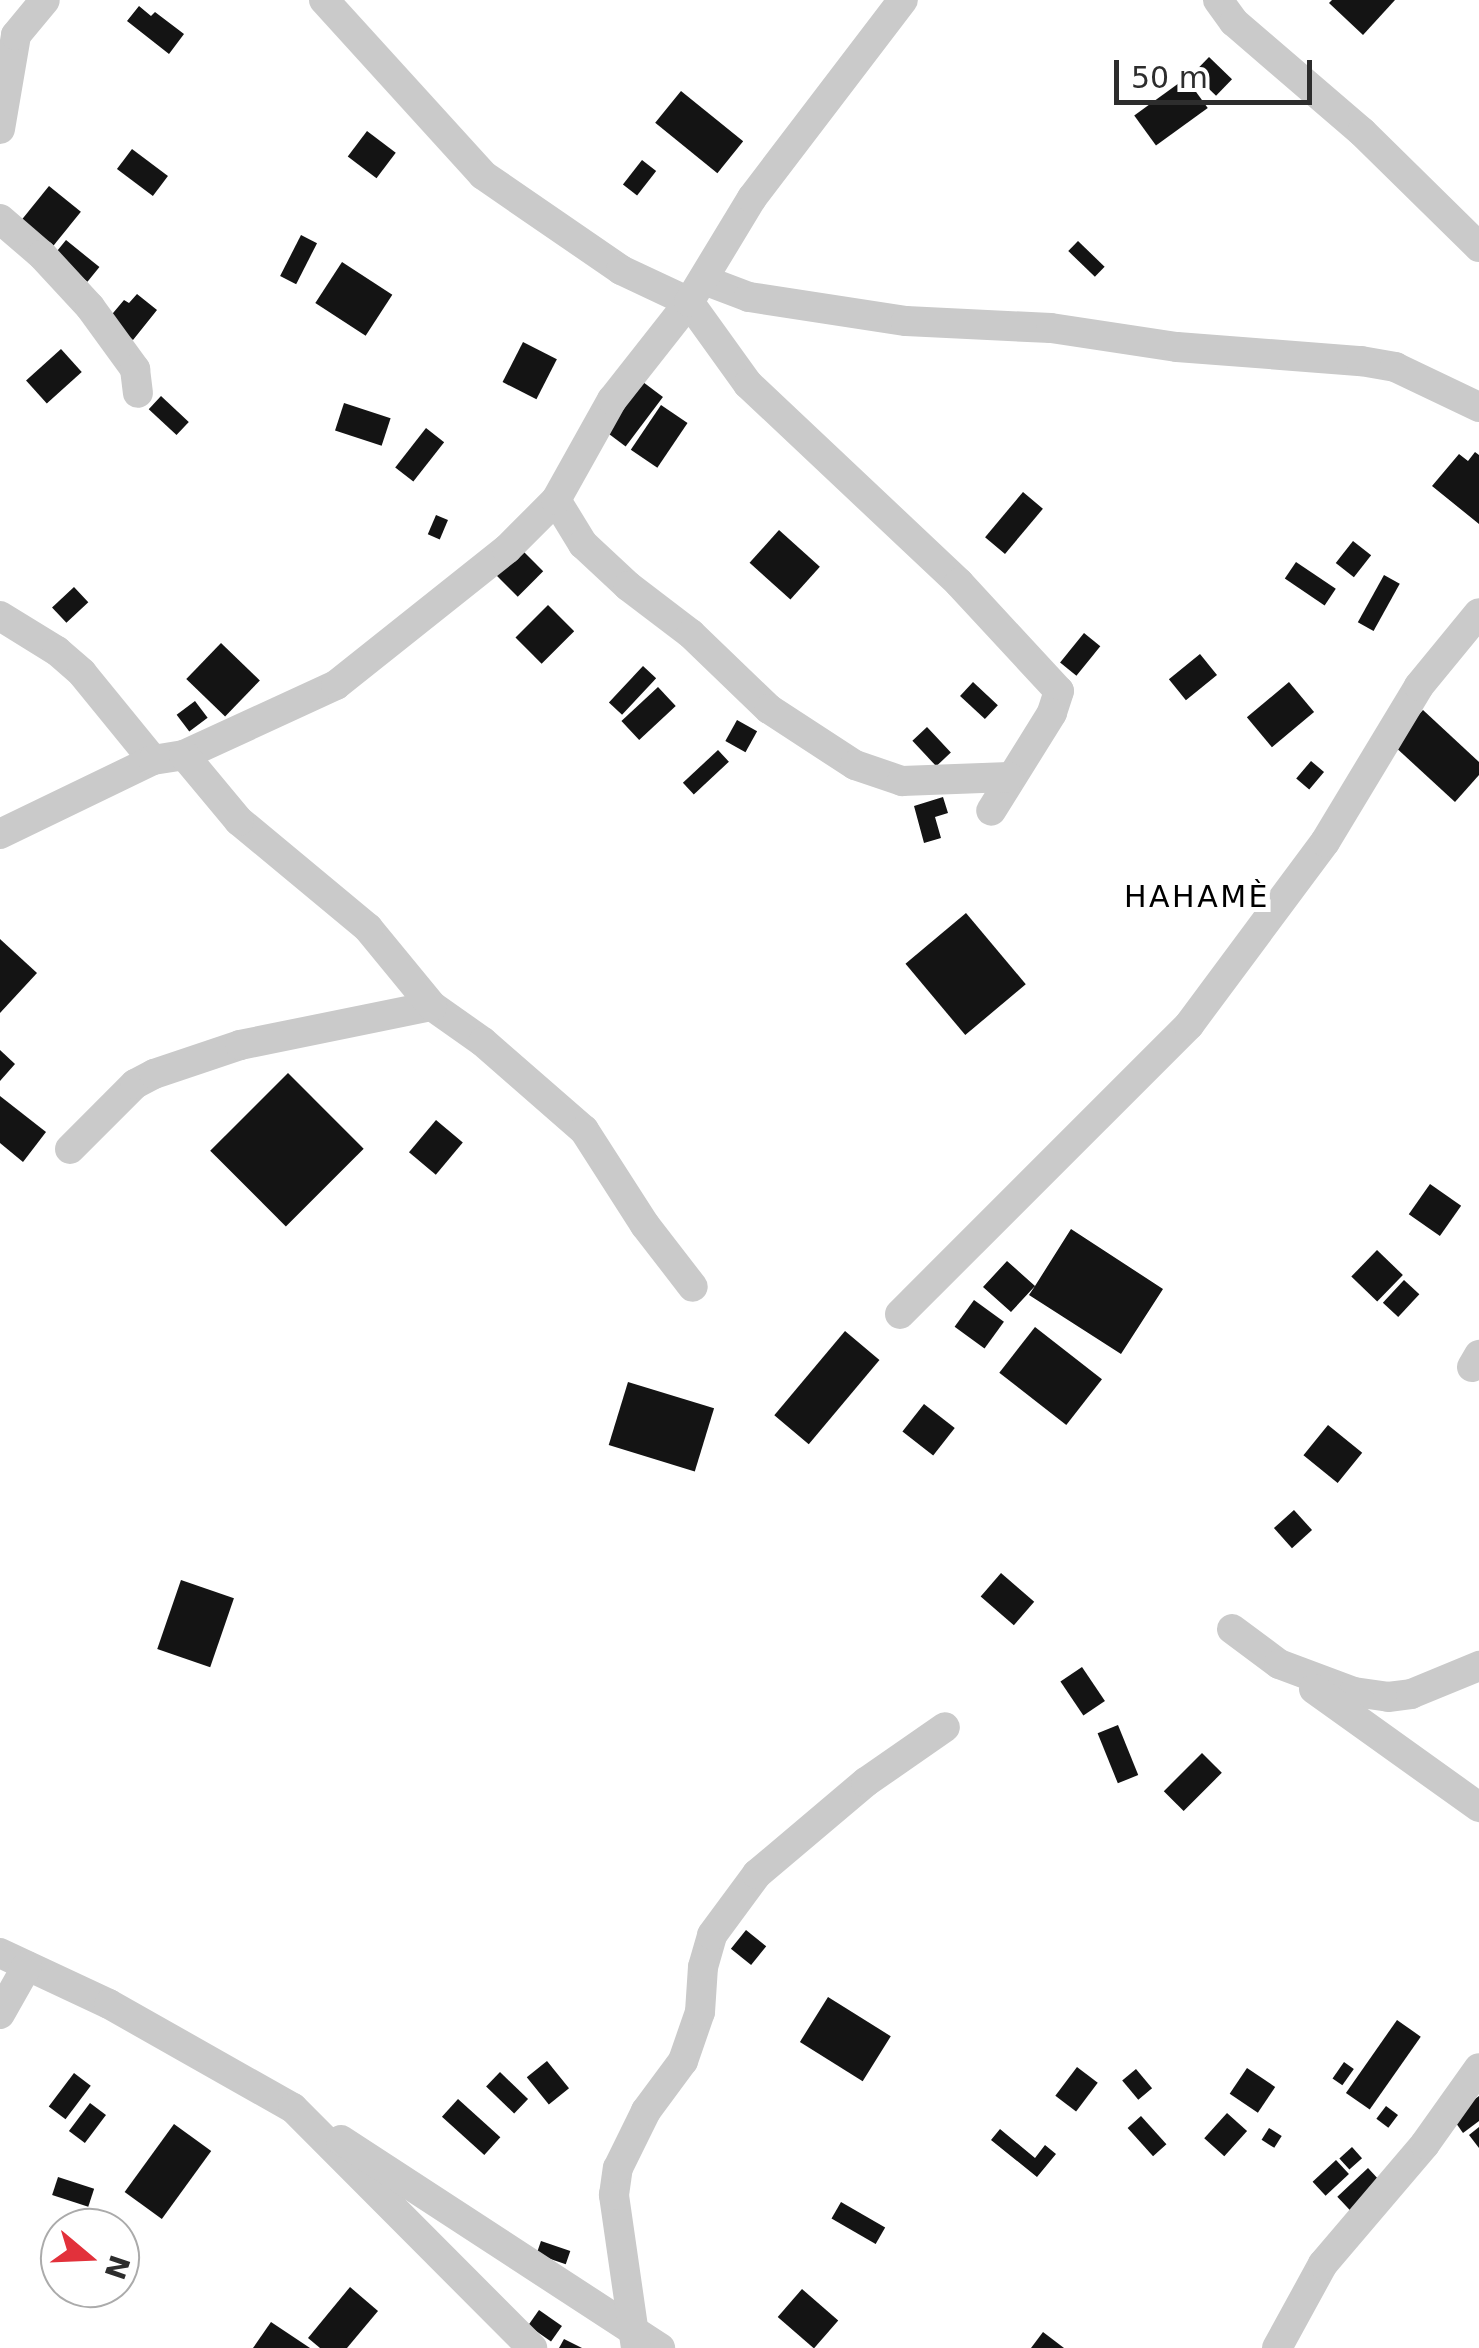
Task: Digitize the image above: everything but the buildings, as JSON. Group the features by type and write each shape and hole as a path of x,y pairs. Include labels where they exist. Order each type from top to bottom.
{"street":[{"path":"0,129 16,35 45,0"},
{"path":"324,0 484,175 621,270 696,291 906,321 1050,328 1177,346 1360,360 1395,367 1479,407"},
{"path":"0,834 153,760 184,755 336,685 506,549 556,500 612,400 696,291 752,198 903,0"},
{"path":"1218,0 1234,22 1362,132 1479,247"},
{"path":"0,219 42,255 90,308 135,368 138,393"},
{"path":"696,291 748,384 959,583 1059,692 1052,713 991,811"},
{"path":"556,500 582,544 628,586 690,634 769,709 855,765 902,781 1009,777"},
{"path":"900,1314 1189,1025 1325,842 1419,686 1479,613"},
{"path":"0,616 58,651 82,672 153,760"},
{"path":"184,755 239,822 368,928 432,1006 484,1042 584,1130 644,1225 693,1287"},
{"path":"70,1148 135,1084 154,1074 240,1045 432,1006"},
{"path":"1232,1629 1479,1806"},
{"path":"1279,1664 1354,1692 1388,1697 1411,1694 1479,1666"},
{"path":"644,2343 614,2195 618,2168 646,2111 683,2060 700,2012 703,1968 712,1935 756,1874 866,1782 945,1727"},
{"path":"0,2014 13,1959 108,2004 293,2108 644,2343"},
{"path":"1277,2348 1323,2264 1425,2144 1479,2068"},
{"path":"293,2108 532,2348"}],"district":[{"name":"HAHAMÈ","path":"1197,897"}]}
